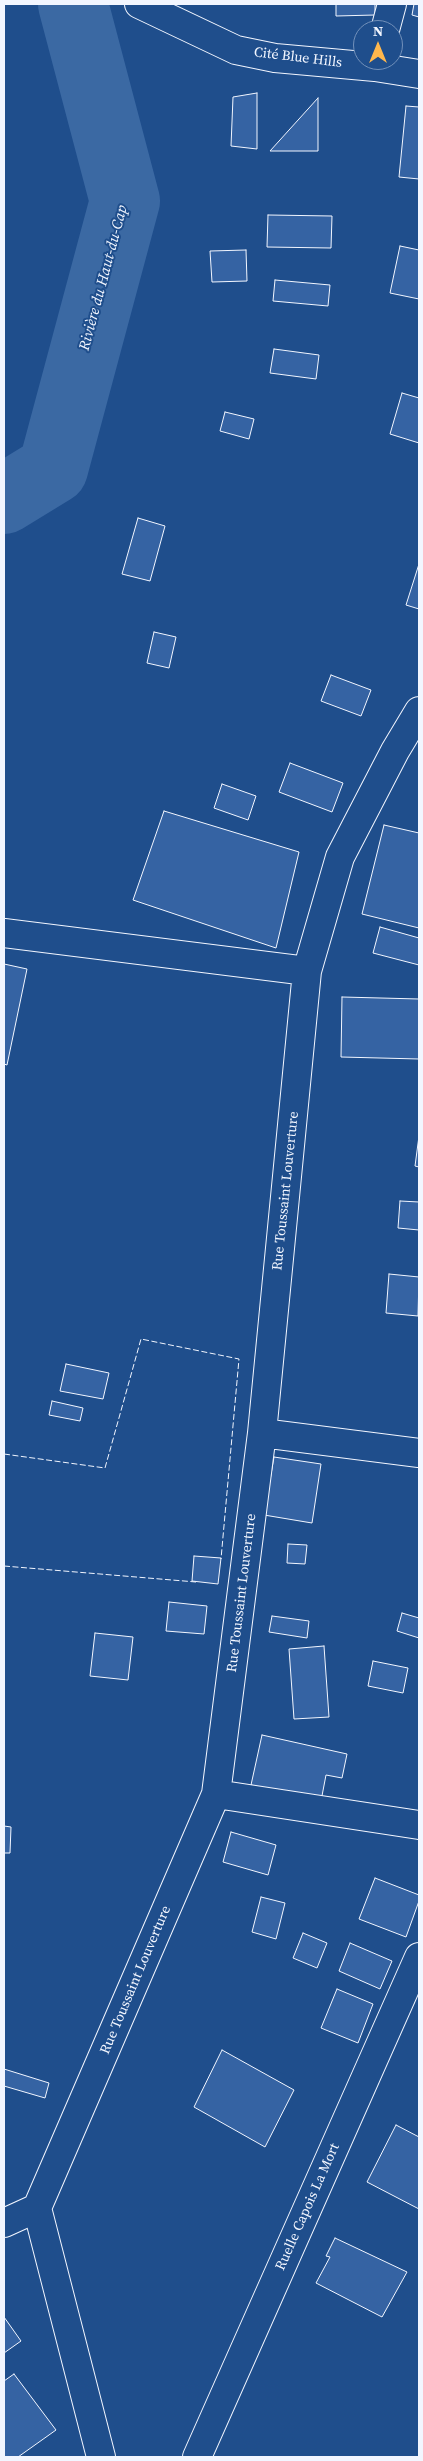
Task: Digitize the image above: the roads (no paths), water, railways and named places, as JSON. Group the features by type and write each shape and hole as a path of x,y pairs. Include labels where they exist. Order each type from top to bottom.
{"street":[{"name":"Cité Blue Hills","path":"139,4 236,50 275,58 353,62"},
{"path":"388,20 392,4"},
{"name":"Cité Blue Hills","path":"403,70 419,74"},
{"name":"Rue Toussaint Louverture","path":"37,2208 216,1794 262,1433 307,971 340,857 395,751 419,711"},
{"path":"4,933 307,971"},
{"path":"262,1433 419,1453"},
{"path":"216,1794 419,1825"},
{"name":"Ruelle Capois La Mort","path":"197,2457 419,1957"},
{"path":"4,2223 37,2208 101,2457"}],"waterway":[{"name":"Rivière du Haut-du-Cap","path":"4,499 53,469 125,201 73,4"}]}
